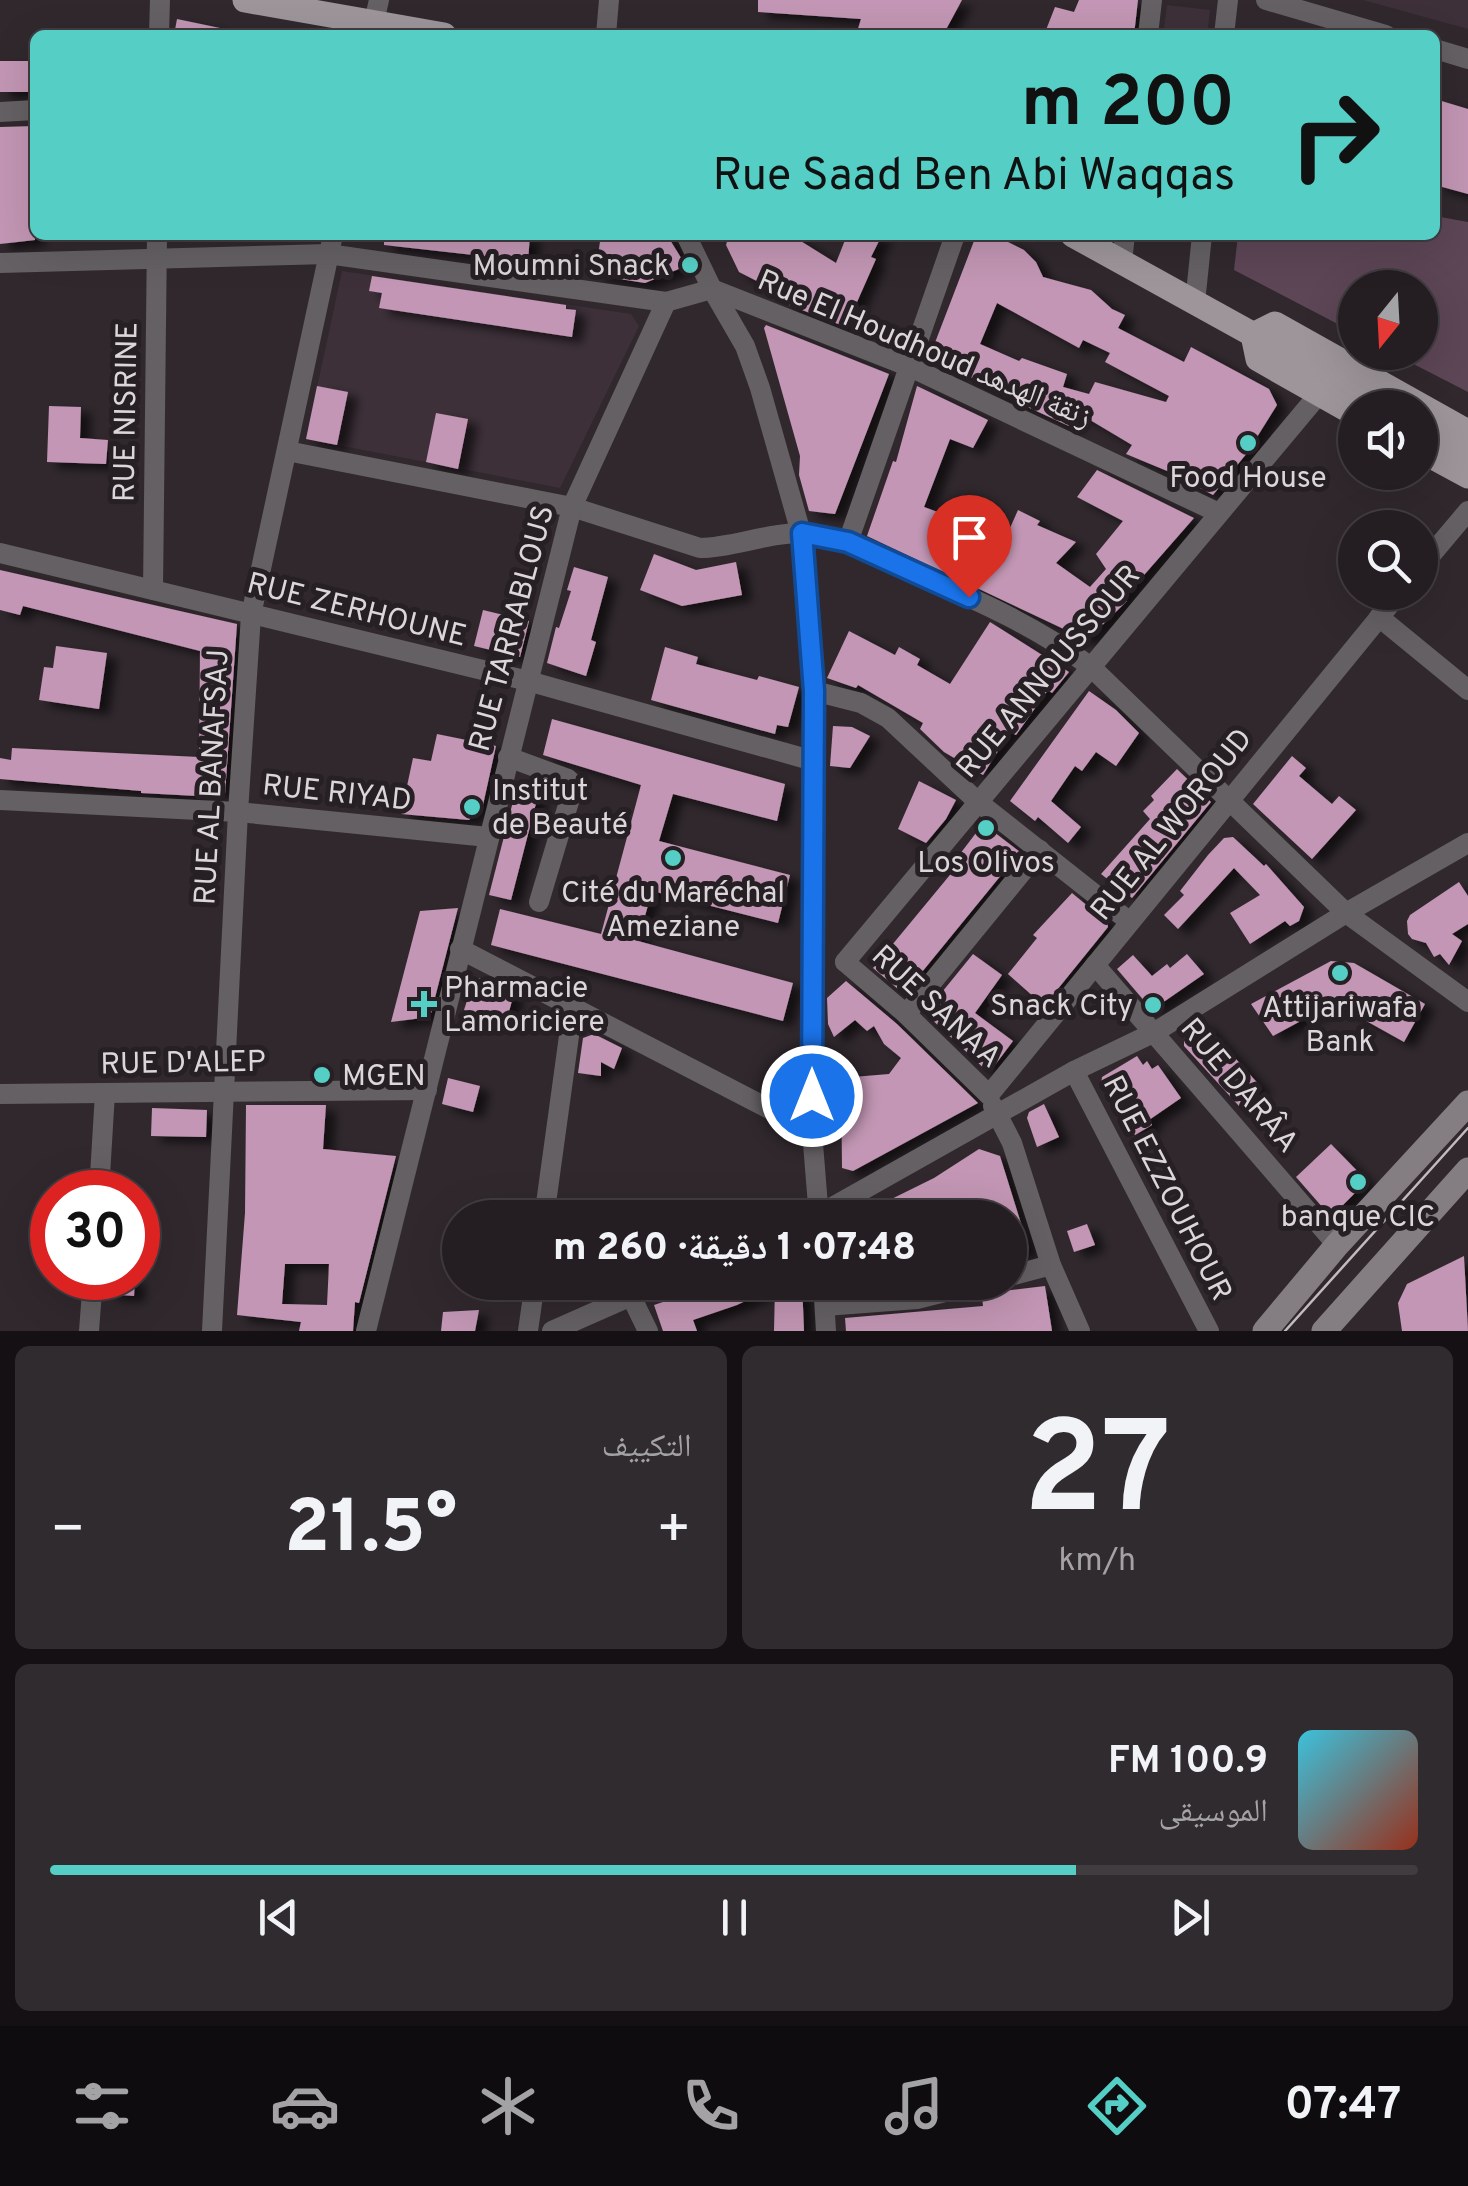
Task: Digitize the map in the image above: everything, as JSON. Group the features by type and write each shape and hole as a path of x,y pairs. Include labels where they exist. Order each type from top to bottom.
{"main road":[{"path":"245,0 423,30"},
{"path":"1082,240 1353,390"},
{"path":"1254,335 1275,324 1468,432"},
{"path":"1254,335 1258,359 1338,405"},
{"path":"1438,436 1468,452"},
{"path":"1438,460 1468,476"},
{"path":"1265,1331 1468,1103"},
{"path":"1324,1331 1468,1170"}],"street":[{"path":"159,30 160,0"},
{"path":"606,30 609,0"},
{"path":"1149,30 1152,0"},
{"path":"1225,30 1228,0"},
{"path":"1266,0 1369,30"},
{"path":"1440,51 1468,59"},
{"path":"0,112 30,110"},
{"name":"RUE NISRINE","path":"153,590 157,240"},
{"path":"688,240 745,346 802,533 814,691 812,1130 816,1200"},
{"path":"848,542 953,240"},
{"path":"1122,262 1124,240"},
{"path":"1195,302 1201,240"},
{"name":"Rue El Houdhoud زنقة الهدهد","path":"0,263 157,260 330,245 666,302 712,290 910,367 1219,513"},
{"name":"RUE AL BANAFSAJ","path":"212,1331 251,615 330,245"},
{"name":"RUE TARRABLOUS","path":"366,1331 572,507 666,302"},
{"name":"RUE ANNOUSSOUR","path":"845,962 1319,394"},
{"path":"287,451 572,507 700,548 802,533 848,542 999,611 1057,642 1091,666 1346,913 1468,1002"},
{"path":"1438,547 1468,511"},
{"name":"RUE ZERHOUNE","path":"0,553 528,681 814,761"},
{"name":"RUE AL WOROUD","path":"992,1105 1095,965 1385,610"},
{"path":"1379,617 1468,690"},
{"path":"814,691 861,703 888,718 978,802 1130,922"},
{"path":"508,757 574,784 539,902"},
{"name":"RUE RIYAD","path":"0,800 238,812 488,837"},
{"path":"842,1200 992,1105 1074,1072 1155,1032 1346,913 1468,843"},
{"path":"906,1014 1040,850"},
{"path":"460,950 812,1130"},
{"path":"812,960 845,962"},
{"name":"RUE SANAA","path":"845,962 906,1014 992,1105 1012,1143 1051,1264 1080,1331"},
{"name":"RUE DARÂA","path":"1095,965 1337,1246"},
{"path":"546,1200 573,1007"},
{"name":"RUE EZZOUHOUR","path":"1074,1072 1209,1331"},
{"name":"RUE D'ALEP","path":"0,1094 427,1090"},
{"path":"101,1170 106,1093"},
{"path":"1027,1271 1051,1264"},
{"path":"89,1331 91,1300"},
{"path":"528,1331 532,1300"},
{"path":"552,1331 622,1300"},
{"path":"633,1300 648,1331"},
{"path":"824,1300 826,1331"},
{"path":"825,1306 904,1300"}],"shaded area":[{"path":"1363,0 1468,0 1468,29"},
{"path":"1167,5 1210,10 1208,30 1164,30"},
{"path":"1440,217 1468,222 1468,392 1425,370 1438,370 1438,270 1338,270 1338,324 1234,270 1237,240 1440,240"},
{"path":"342,271 631,314 639,326 560,488 306,439"}],"building":[{"path":"758,0 962,0 946,30 858,30 861,19 758,12"},
{"path":"1079,0 1138,0 1135,30 1046,30 1055,7 1074,12"},
{"path":"177,19 220,28 220,30 175,30"},
{"path":"0,61 30,61 30,92 0,92"},
{"path":"1440,101 1468,109 1468,194 1440,186"},
{"path":"30,126 30,240 35,240 0,244 0,127"},
{"path":"384,240 530,240 528,261 384,245"},
{"path":"600,240 670,240 686,266 645,283 595,275"},
{"path":"728,240 799,240 836,263 845,240 880,240 871,257 876,259 846,327 784,303 788,297 739,272 726,245"},
{"path":"974,241 1008,242 1036,262 1043,277 1091,290 1125,315 1118,328 1184,362 1191,347 1269,389 1277,405 1247,453 1213,495 1126,454 1132,445 1080,414 1071,427 995,392 931,353","holes":["997,303 1079,348 1083,340 1110,353 1105,362 1169,396 1166,402 1095,382 1089,394 1063,387 1067,374 1022,358 1019,361 980,344"]},
{"path":"372,276 566,305 566,309 576,310 572,337 379,308 382,293 369,291"},
{"path":"766,325 889,374 835,514 809,511 799,475 800,456"},
{"path":"317,386 348,392 337,445 306,439"},
{"path":"917,386 988,420 973,448 950,439 924,507 1006,537 1018,510 1040,521 1037,525 1076,542 1056,563 1090,587 1106,569 1096,554 1123,521 1077,497 1097,470 1194,518 1123,599 1127,601 1087,640 867,536 893,461 896,462"},
{"path":"49,406 81,407 80,438 108,440 106,464 47,462"},
{"path":"436,413 468,419 458,469 426,462"},
{"path":"654,554 696,570 736,562 742,595 682,606 640,590"},
{"path":"574,567 608,577 586,676 547,663 571,591 567,590"},
{"path":"0,570 237,624 225,794 198,789 197,796 141,793 0,779 0,758 11,760 12,748 199,757 200,651 23,606 20,615 0,610"},
{"path":"483,610 529,621 520,657 474,646"},
{"path":"990,622 1069,672 1052,693 1048,690 1016,735 1010,732 983,775 944,752 920,729 923,723 858,685 856,688 827,678 849,631 895,655 899,647 920,659 917,665 950,684"},
{"path":"56,646 107,653 99,709 39,700 44,667 53,668"},
{"path":"665,647 698,657 696,664 799,687 788,727 777,725 775,734 651,700"},
{"path":"1089,691 1139,733 1116,766 1096,752 1082,771 1075,766 1051,801 1081,827 1068,843 1038,817 1035,821 1010,801"},
{"name":"Cité du Maréchal Ameziane","path":"552,719 785,784 777,821 673,794 659,841 790,875 778,923 652,891 638,941 793,983 783,1021 491,945 500,909 601,934 641,785 543,755"},
{"path":"833,726 852,727 870,736 850,768 830,766"},
{"path":"437,734 496,746 483,805 469,820 401,814 413,758 431,761"},
{"path":"1292,756 1306,768 1299,776 1332,804 1339,796 1356,810 1312,859 1253,804"},
{"path":"1177,769 1211,802 1132,898 1101,874 1150,819 1143,811 1154,800 1151,796"},
{"path":"919,781 956,800 926,843 898,829"},
{"path":"518,782 540,788 511,900 489,895"},
{"path":"979,829 987,834 990,829 1020,852 904,994 873,968 954,870 950,867"},
{"path":"1233,837 1266,864 1304,907 1299,921 1290,926 1285,921 1250,944 1230,913 1260,895 1234,868 1178,929 1164,915 1184,895 1180,891 1208,855 1224,838"},
{"path":"1459,882 1468,896 1468,924 1452,934 1462,941 1449,965 1440,954 1434,957 1426,943 1412,939 1407,921"},
{"path":"1072,893 1108,927 1044,1006 1008,974 1037,938 1033,935"},
{"path":"458,908 430,1017 391,1022 420,911"},
{"path":"973,954 1002,975 975,1013 1013,1041 989,1073 925,1013"},
{"path":"1187,954 1204,974 1152,1010 1117,969 1133,955 1152,976"},
{"path":"1331,961 1354,963 1425,1004 1404,1042 1334,1003 1273,1036 1251,1004"},
{"path":"485,978 514,993 506,1023 464,1010 474,979"},
{"path":"846,981 897,1024 978,1103 853,1171 842,1168 841,1078 889,1074 901,1058 884,1044 874,1026 867,1031 855,1020 834,1037 828,1024 827,998"},
{"path":"1201,1020 1262,1088 1239,1106 1184,1046 1184,1032"},
{"path":"594,1034 622,1048 614,1069 601,1062 601,1076 578,1073 583,1038"},
{"path":"1137,1056 1152,1069 1158,1065 1181,1098 1135,1135 1101,1084 1102,1077"},
{"path":"448,1078 480,1086 473,1112 442,1104"},
{"path":"1044,1104 1059,1137 1037,1147 1027,1118 1029,1112"},
{"path":"246,1105 326,1105 323,1149 396,1156 359,1303 355,1302 353,1331 299,1331 301,1322 237,1315 245,1213","holes":["285,1264 329,1264 327,1305 282,1304"]},
{"path":"152,1108 207,1110 206,1137 151,1136"},
{"path":"1331,1144 1367,1181 1331,1217 1296,1177"},
{"path":"979,1149 1000,1156 1014,1200 889,1200"},
{"path":"1087,1224 1095,1245 1074,1252 1067,1231"},
{"path":"1464,1256 1468,1331 1402,1331 1398,1303 1407,1284"},
{"path":"1045,1286 1052,1331 846,1331 845,1318 983,1306 982,1300 1027,1300 1027,1288"},
{"path":"669,1300 748,1300 693,1320 697,1331 663,1331 654,1305"},
{"path":"775,1300 803,1300 804,1331 774,1331"},
{"path":"479,1310 475,1331 441,1331 443,1312"}],"tram line":[{"path":"1285,1331 1468,1128"}],"place":[{"name":"Moumni Snack","path":"690,265"},
{"name":"Food House","path":"1248,443"},
{"name":"Institut de Beauté","path":"472,807"},
{"name":"Los Olivos","path":"986,828"},
{"name":"Cité du Maréchal Ameziane","path":"673,858"},
{"name":"Attijariwafa Bank","path":"1340,973"},
{"name":"Pharmacie Lamoriciere","path":"424,1004"},
{"name":"Snack City","path":"1153,1005"},
{"name":"MGEN","path":"322,1075"},
{"name":"banque CIC","path":"1358,1182"}],"route":[{"path":"812,1096 814,691 802,533 848,542 969,597"}]}
